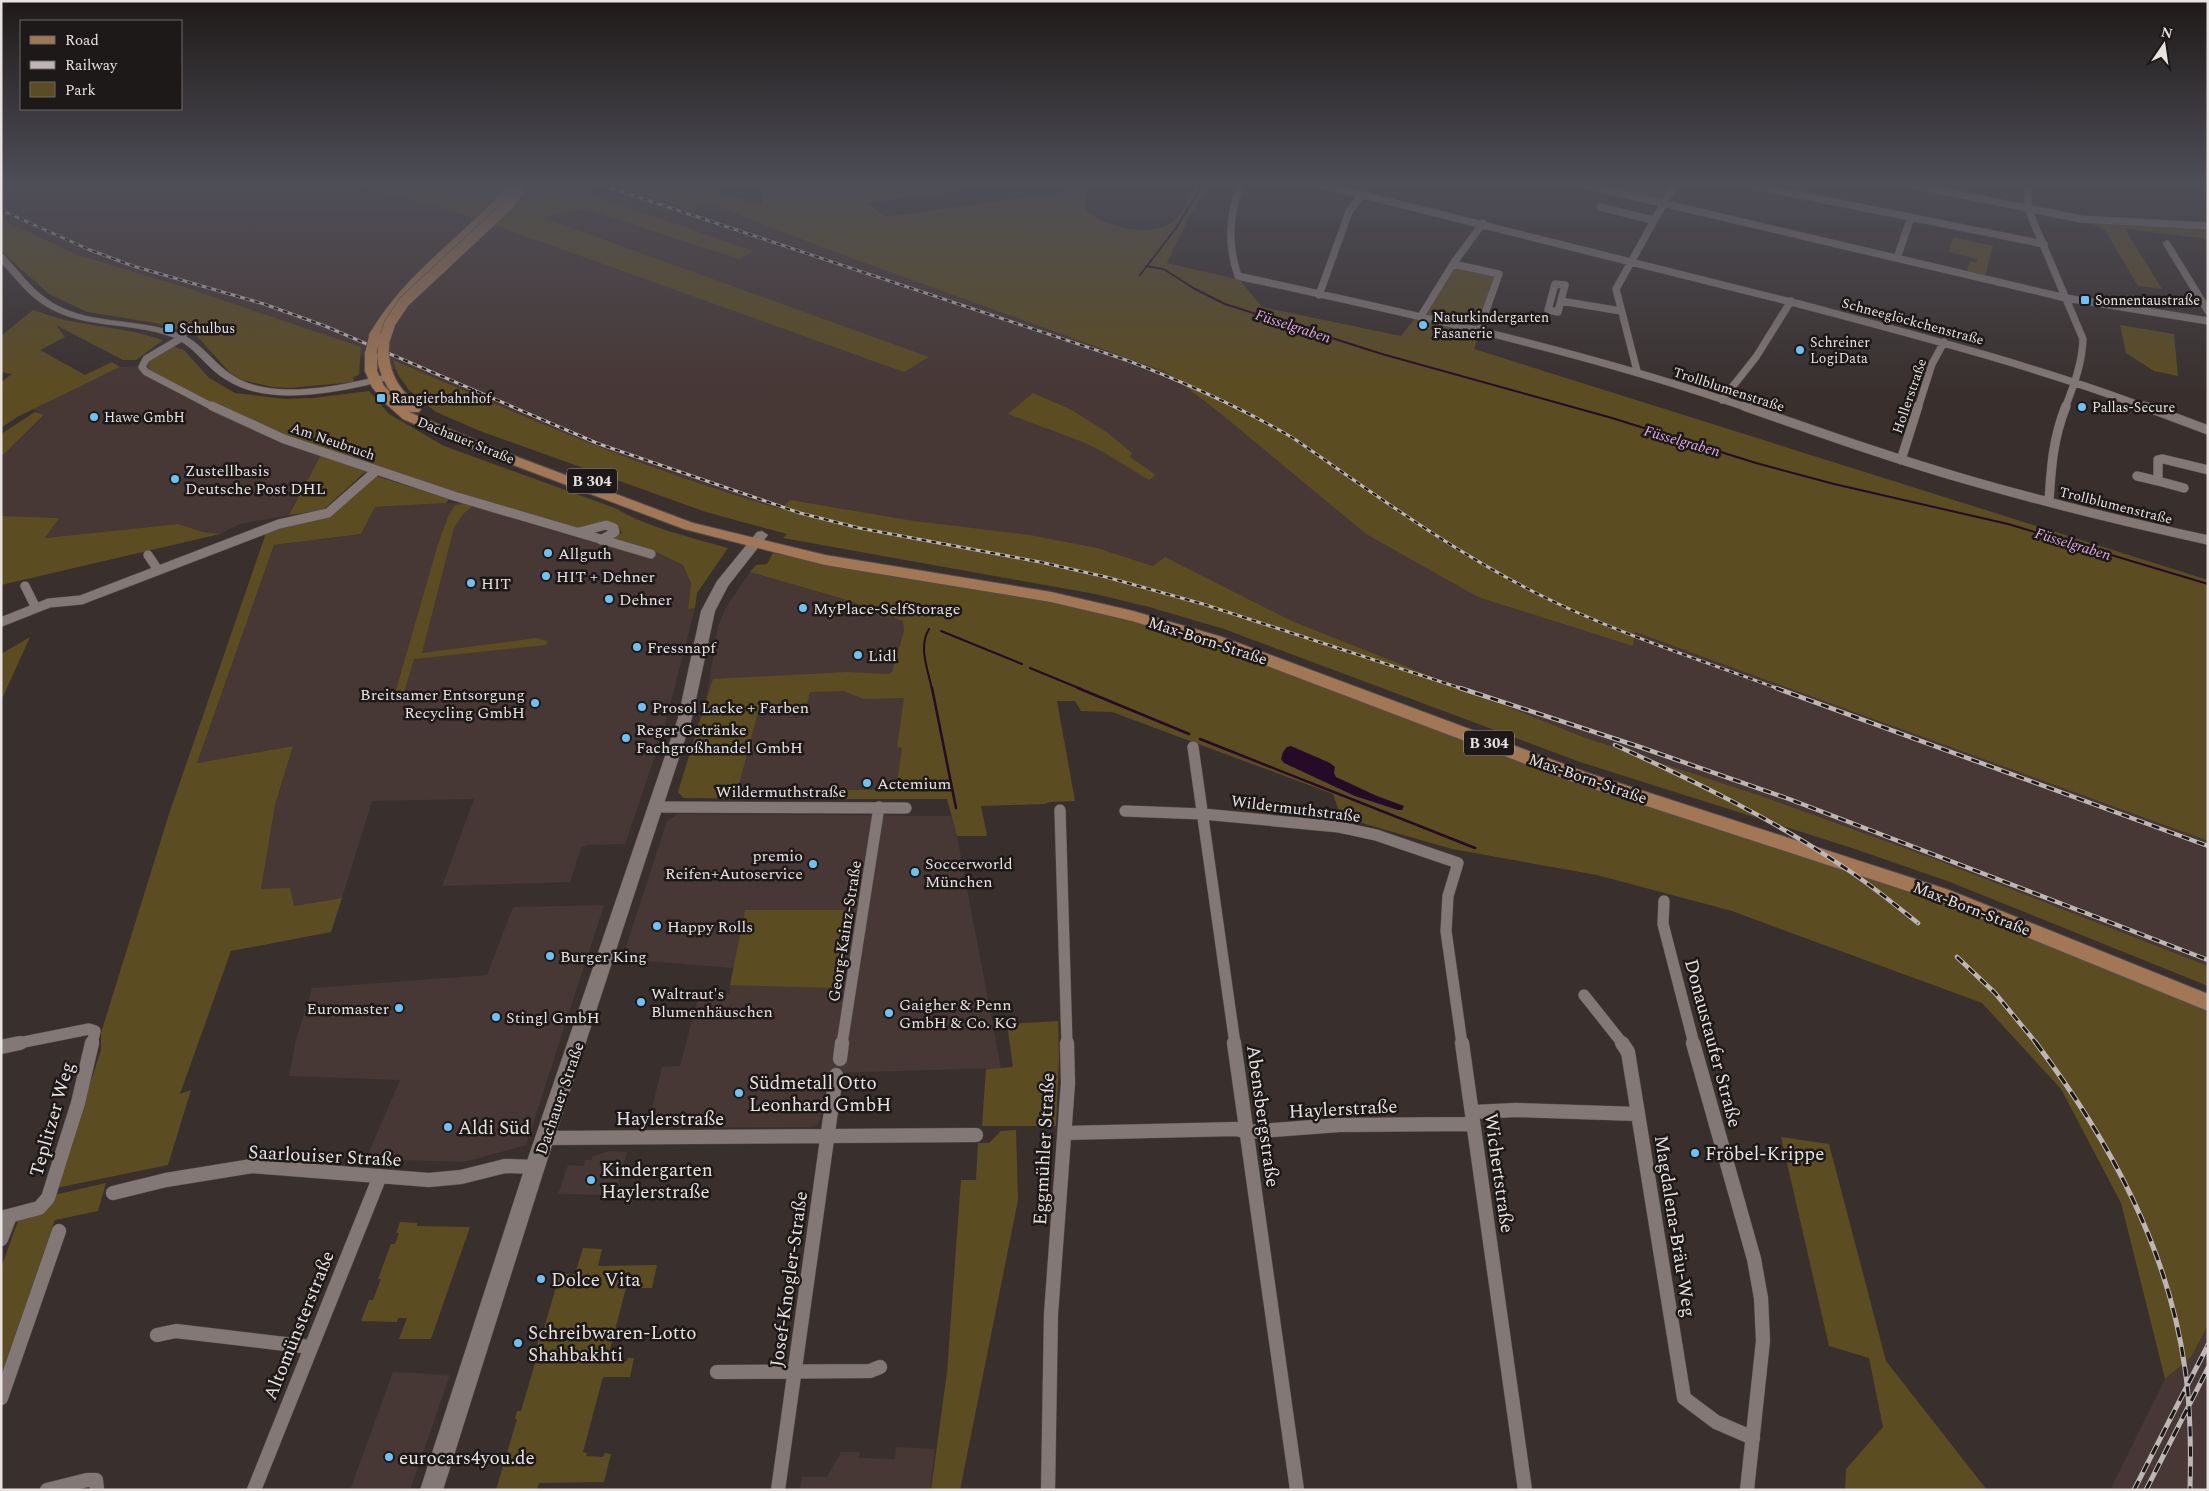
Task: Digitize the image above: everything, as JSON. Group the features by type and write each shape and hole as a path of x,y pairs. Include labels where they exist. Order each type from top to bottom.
{"main road":[{"name":"Dachauer Straße","path":"431,1490 535,1167 685,718 708,611 720,588 758,539 663,507 451,428 406,402 393,387 382,379 370,362 371,352 381,323 402,295 448,253"},
{"name":"Dachauer Straße","path":"382,379 384,341 390,322 404,302 457,253"},
{"name":"Max-Born-Straße","path":"758,539 1053,589 1133,606 1221,633 1581,768 1946,885 2208,991"},
{"name":"Max-Born-Straße","path":"758,539 825,560 1052,597 1175,628 1299,671 1579,777 1943,895 2208,1002"}],"street":[{"name":"Trollblumenstraße","path":"1231,253 1232,262 1238,276 1421,316 1637,372 1901,460 2114,519 2208,540"},
{"path":"1319,295 1334,253"},
{"path":"1421,316 1461,253"},
{"name":"Schneeglöckchenstraße","path":"1601,253 1944,342 2076,381 2208,430"},
{"path":"1635,253 1616,289 1637,372"},
{"path":"1874,253 2066,298 2208,321"},
{"path":"1897,258 1899,253"},
{"path":"2047,253 2083,339 2082,356 2076,381 2058,427 2052,452 2049,502"},
{"path":"2172,253 2208,311"},
{"path":"1,257 43,300 60,310 95,320 155,328 182,337 202,350 232,379 257,387 305,391 333,389 382,379"},
{"path":"1453,264 1499,274 1479,330"},
{"path":"1561,301 1621,311"},
{"path":"1722,400 1756,357 1791,301"},
{"name":"Am Neubruch","path":"182,337 146,359 142,367 146,372 196,399 284,439 454,496 650,554"},
{"name":"Hollerstraße","path":"1901,460 1932,364 1944,342"},
{"path":"2158,481 2158,460 2163,459 2208,470"},
{"path":"1,622 57,601 81,600 279,524 328,513 377,470"},
{"path":"2137,476 2184,488"},
{"name":"Am Neubruch","path":"575,532 606,525 614,528 615,532 613,534 601,540"},
{"path":"148,555 158,570"},
{"path":"25,586 36,608"},
{"name":"Abensbergstraße","path":"1192,747 1298,1490"},
{"name":"Wildermuthstraße","path":"656,807 906,808"},
{"name":"Georg-Kainz-Straße","path":"840,1059 879,807"},
{"name":"Eggmühler Straße","path":"1048,1490 1051,1314 1068,1084 1060,810"},
{"name":"Wildermuthstraße","path":"1125,811 1203,814 1340,827 1376,835 1458,863"},
{"name":"Wichertstraße","path":"1458,863 1448,896 1446,931 1525,1490"},
{"name":"Donaustaufer Straße","path":"1664,901 1663,924 1686,1018 1754,1259 1761,1298 1763,1340 1747,1490"},
{"name":"Magdalena-Bräu-Weg","path":"1584,995 1628,1052 1684,1398 1695,1409 1720,1426 1753,1438"},
{"name":"Teplitzer Weg","path":"1,1047 80,1030 89,1029 95,1031 78,1103 50,1193 46,1201 34,1210 6,1217"},
{"name":"Josef-Knogler-Straße","path":"778,1490 793,1371 836,1074"},
{"name":"Haylerstraße","path":"1065,1132 1236,1129 1248,1132 1473,1118 1515,1110 1637,1114"},
{"name":"Haylerstraße","path":"545,1138 976,1135"},
{"name":"Saarlouiser Straße","path":"113,1193 166,1180 252,1166 429,1180 461,1177 505,1166 535,1167"},
{"name":"Altomünsterstraße","path":"254,1490 380,1176"},
{"path":"1,1239 6,1217"},
{"path":"1,1398 59,1232"},
{"path":"157,1335 176,1331 310,1347"},
{"path":"717,1372 870,1371 880,1367"},
{"path":"47,1490 87,1480 96,1485"}],"shaded area":[{"path":"63,253 836,253 1166,372 1220,413 1632,646 1635,632 2208,841 2208,966 1932,858 1770,799 1586,738 1292,621 1173,561 1154,566 1122,556 781,510 632,464 328,343 118,276"},
{"path":"148,366 150,371 323,451 289,515 240,524 220,534 203,532 178,524 44,538 58,518 1,516 1,457 44,416 32,409 120,367"},
{"path":"469,503 650,557 656,552 683,565 691,583 688,609 695,608 663,733 625,844 588,845 581,848 570,882 442,886 474,799 372,801 342,898 294,906 261,889 275,805 293,746 197,763 274,545 361,534 375,507"},
{"path":"750,572 847,600 903,621 947,799 684,798 678,792 707,695 718,626 725,609"},
{"path":"1291,746 1330,763 1335,767 1334,773 1336,777 1404,806 1402,810 1355,796 1284,763 1281,759 1283,752 1287,747"},
{"path":"678,814 951,816 957,836 1001,1068 829,1073 821,1119 816,1126 812,1127 647,1128 662,1067 680,1066 699,994 729,994 734,968 622,959 667,821"},
{"path":"604,905 526,1145 464,1162 366,1159 400,1080 289,1076 296,1040 312,988 487,975 513,907"},
{"name":"Kindergarten Haylerstraße","path":"610,1151 627,1152 615,1195 558,1194 568,1165 584,1166 585,1160 591,1160 593,1156"},
{"path":"2208,1325 2208,1490 2110,1490 2165,1379 2191,1357"},
{"path":"393,1372 450,1375 410,1490 350,1490"},
{"path":"896,1447 935,1449 930,1490 800,1490 802,1477 827,1477 841,1452 860,1452 859,1458 895,1459"}],"green space":[{"path":"3,253 73,253 187,288 361,347 359,375 353,377 354,382 288,388 273,387 242,380 230,373 196,335 155,323 87,312 49,294"},
{"path":"571,253 640,253 929,357 904,372"},
{"path":"719,253 751,253 739,259"},
{"path":"836,253 1172,253 1167,263 1240,280 1262,307 1401,336 1415,318 1479,333 1474,349 2208,580 2208,841 1635,632 1633,646 1478,597 1366,534 1220,413 1166,372"},
{"path":"1951,253 1991,253 1985,277 1966,272 1970,261 1976,263 1977,259"},
{"path":"2118,253 2140,253 2162,289 2138,286"},
{"path":"1454,265 1497,275 1478,327 1426,316"},
{"path":"33,310 64,320 135,332 163,340 136,360 123,360 56,325 65,337 40,350 85,375 112,362 120,367 17,417 1,428 1,382 12,374 1,372 1,336"},
{"path":"2120,325 2174,334 2178,376 2154,371 2126,353"},
{"path":"172,346 184,350 209,378 235,393 284,399 314,398 369,391 389,414 444,446 615,508 656,527 728,548 697,593 695,608 688,609 691,583 683,565 656,552 608,540 622,533 619,527 606,524 578,528 571,527 382,469 364,473 323,510 289,515 323,451 208,401 150,371 148,366 149,360"},
{"path":"393,360 633,460 781,509 790,500 914,521 1030,535 1097,548 1153,566 1165,557 1292,621 1586,738 1770,799 1932,858 2208,966 2208,986 1950,882 1852,848 1580,762 1224,629 1149,607 1095,594 783,538 787,534 706,512 480,431 436,412 409,390 398,375"},
{"path":"1033,393 1072,410 1108,433 1132,453 1130,457 1156,475 1149,480 1083,442 1008,414"},
{"path":"35,412 44,415 1,457 1,434"},
{"path":"373,475 449,499 446,503 375,507 361,534 274,545 197,763 293,746 275,805 261,889 290,888 294,906 342,898 331,932 231,951 180,1094 191,1090 168,1165 56,1188 101,1050 101,1033 169,814 267,530 331,516"},
{"path":"467,504 473,506 463,514 454,528 422,653 536,638 548,641 546,645 414,659 403,696 396,698 396,690 438,544 448,517 455,505"},
{"path":"1,516 59,518 45,538 178,524 203,532 220,534 1,585"},
{"path":"773,553 830,566 1049,601 1172,630 1943,902 2208,1008 2208,1325 2191,1357 2165,1379 2121,1203 2061,1089 1982,1003 1732,911 1597,875 1452,849 1341,817 1333,794 1112,712 1081,711 1075,701 1057,701 1075,801 981,806 987,836 957,836 947,799 834,799 835,790 896,790 902,748 897,747 904,698 864,699 843,691 810,692 806,708 759,708 738,789 793,789 792,799 684,798 678,792 713,679 847,672 888,674 892,672 904,631 903,621 847,600 750,572 756,565 767,564"},
{"path":"30,637 1,701 1,654"},
{"path":"745,910 852,910 839,988 730,985"},
{"path":"1058,1021 1059,1058 1056,1126 982,1126 986,1069 1013,1067 1007,1024"},
{"path":"1016,1130 1018,1200 960,1490 931,1490 947,1372 961,1180 976,1180 978,1143 989,1143 1001,1131"},
{"path":"1781,1137 1829,1144 1886,1361 1987,1490 1845,1490 1846,1469 1883,1427 1869,1358 1829,1346"},
{"path":"106,1183 98,1211 55,1220 1,1377 1,1268 18,1221 41,1214 48,1207 54,1195"},
{"path":"400,1222 417,1223 417,1226 470,1227 431,1339 399,1339 407,1318 398,1318 397,1322 361,1321 369,1300 373,1300 381,1279 378,1279 391,1244 395,1244 399,1233 396,1233"},
{"path":"583,1248 602,1249 598,1266 657,1265 652,1288 626,1288 608,1357 611,1358 611,1361 627,1361 628,1358 634,1358 630,1377 603,1377 583,1452 587,1453 586,1456 603,1457 605,1453 611,1454 604,1482 539,1483 537,1490 496,1490 517,1419 515,1419 517,1411 521,1411 540,1346 537,1345 539,1338 541,1338 560,1274 575,1274"}],"waterway":[{"path":"1147,266 1157,253"},
{"path":"1140,275 1147,266"},
{"name":"Füsselgraben","path":"1147,266 1163,269"},
{"name":"Füsselgraben","path":"1165,270 1195,289 1225,304 1382,354 1612,418 1756,463 1834,484 2008,524 2208,584"},
{"path":"929,629 924,643 924,651 932,689"},
{"path":"941,631 1022,664"},
{"path":"1030,668 1081,689"},
{"path":"932,688 956,808"},
{"path":"1078,688 1189,734"},
{"path":"1200,739 1475,848"}],"railway":[{"path":"97,253 133,266 264,304 325,326 599,444 800,513 859,528 1040,562 1106,577 1203,604 1463,689"},
{"path":"804,253 1129,361 1212,396 1293,438 1442,539 1536,593 1625,633 1779,689"},
{"path":"1460,688 1637,746 1789,799 2208,960"},
{"path":"1776,688 2208,846"},
{"path":"1615,745 1704,787 1790,833 1855,874 1918,923"},
{"path":"1957,957 1995,993 2037,1044"},
{"path":"2036,1043 2088,1118 2132,1197 2150,1238 2165,1280 2177,1324 2187,1386"},
{"path":"2187,1386 2208,1345"},
{"path":"2188,1406 2208,1368"},
{"path":"2134,1490 2187,1386"},
{"path":"2187,1386 2188,1406"},
{"path":"2146,1490 2188,1406"},
{"path":"2188,1406 2190,1490"}],"place":[{"name":"Sonnentaustraße","path":"2085,300"},
{"name":"Naturkindergarten Fasanerie","path":"1423,325"},
{"name":"Schulbus","path":"169,328"},
{"name":"Schreiner LogiData","path":"1800,350"},
{"name":"Rangierbahnhof","path":"381,398"},
{"name":"Pallas-Secure","path":"2082,407"},
{"name":"Hawe GmbH","path":"94,417"},
{"name":"Zustellbasis Deutsche Post DHL","path":"175,479"},
{"name":"Allguth","path":"548,553"},
{"name":"HIT + Dehner","path":"546,576"},
{"name":"HIT","path":"471,583"},
{"name":"Dehner","path":"609,599"},
{"name":"MyPlace-SelfStorage","path":"803,608"},
{"name":"Fressnapf","path":"637,647"},
{"name":"Lidl","path":"858,655"},
{"name":"Breitsamer Entsorgung Recycling GmbH","path":"535,703"},
{"name":"Prosol Lacke + Farben","path":"642,707"},
{"name":"Reger Getränke Fachgroßhandel GmbH","path":"626,738"},
{"name":"Actemium","path":"867,783"},
{"name":"premio Reifen+Autoservice","path":"813,864"},
{"name":"Soccerworld München","path":"915,872"},
{"name":"Happy Rolls","path":"657,926"},
{"name":"Burger King","path":"550,956"},
{"name":"Waltraut's Blumenhäuschen","path":"641,1002"},
{"name":"Euromaster","path":"399,1008"},
{"name":"Gaigher & Penn GmbH & Co. KG","path":"889,1013"},
{"name":"Stingl GmbH","path":"496,1017"},
{"name":"Südmetall Otto Leonhard GmbH","path":"739,1093"},
{"name":"Aldi Süd","path":"448,1127"},
{"name":"Fröbel-Krippe","path":"1695,1153"},
{"name":"Kindergarten Haylerstraße","path":"591,1180"},
{"name":"Dolce Vita","path":"541,1279"},
{"name":"Schreibwaren-Lotto Shahbakhti","path":"518,1343"},
{"name":"eurocars4you.de","path":"389,1457"}]}
